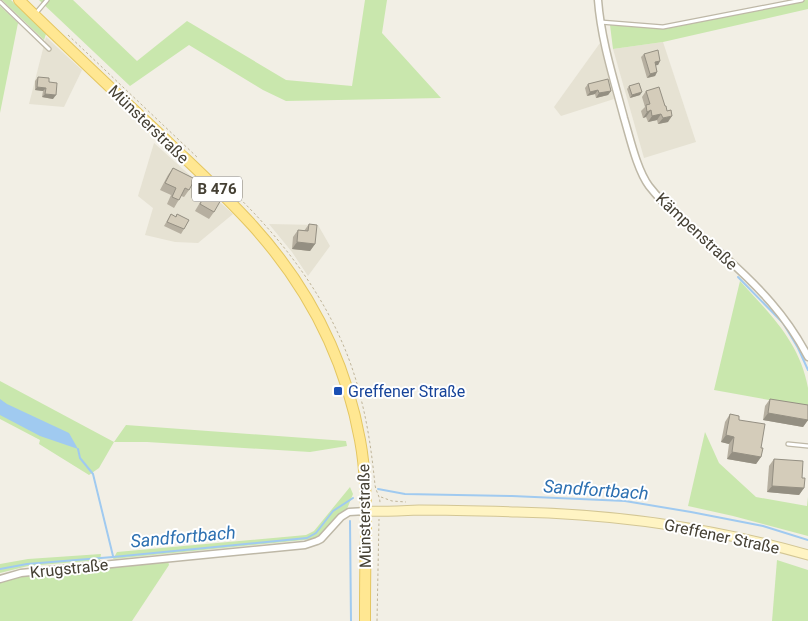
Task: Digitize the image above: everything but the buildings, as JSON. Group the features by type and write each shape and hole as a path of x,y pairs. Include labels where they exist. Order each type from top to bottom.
{"main road":[{"name":"Münsterstraße","path":"19,0 224,195 266,240 293,274 325,330 340,363 348,388 360,442 366,491 365,621"},
{"name":"Greffener Straße","path":"366,511 518,512 593,516 652,522 719,533 808,555"}],"street":[{"name":"Kämpenstraße","path":"598,0 599,22 632,143 648,184 676,215 759,288 781,313 802,344 808,357"},
{"name":"Krugstraße","path":"0,579 21,573 305,545 321,539 341,517 349,512 366,511"}],"lane":[{"path":"34,15 47,0"},
{"path":"599,22 664,27 802,0"},
{"path":"0,2 49,49"},
{"path":"788,444 808,446"}],"path":[{"path":"69,36 198,158"},
{"path":"225,184 259,218 287,251 314,289 334,325 360,393 369,432 375,486 380,497 377,621"}],"shaded area":[{"path":"46,37 82,70 64,107 29,104"},
{"path":"663,42 696,142 644,158 613,49"},
{"path":"600,43 614,99 561,116 554,107"},
{"path":"154,143 233,214 198,243 175,242 145,235 153,208 138,196"},
{"path":"269,224 318,225 330,246 308,276 292,252"}],"green space":[{"path":"2,0 11,0 46,34 44,40"},
{"path":"39,0 73,0 137,61 187,21 286,80 352,86 365,0 387,0 382,33 441,98 286,101 263,90 189,45 130,86"},
{"path":"808,0 808,9 663,42 613,49 610,25 665,29"},
{"path":"0,6 18,23 0,113"},
{"path":"740,281 791,342 804,372 808,388 808,407 714,390"},
{"path":"0,381 114,442 99,468 89,475 39,444 40,440 0,419"},
{"path":"126,425 346,441 347,446 310,452 147,442 114,442"},
{"path":"705,432 719,463 756,497 807,506 808,497 808,536 688,506"},
{"path":"350,487 353,494 347,509 339,514 321,535 314,539 113,559 117,552 306,535 314,531"},
{"path":"101,554 100,560 28,566 0,573 0,564 28,559"},
{"path":"777,560 808,570 808,621 772,621"},
{"path":"168,561 169,565 132,621 0,621 0,582 22,576"}],"water":[{"path":"0,399 69,433 78,449 40,436 0,415"}],"waterway":[{"path":"738,277 783,323 798,348 808,370"},
{"path":"78,449 80,458 93,474 113,556"},
{"name":"Sandfortbach","path":"378,489 405,494 625,501 763,526 808,540"},
{"name":"Sandfortbach","path":"0,569 27,564 307,538 316,533 333,511 353,498"},
{"path":"350,521 351,621"}],"place":[{"name":"Greffener Straße","path":"338,391"}]}
